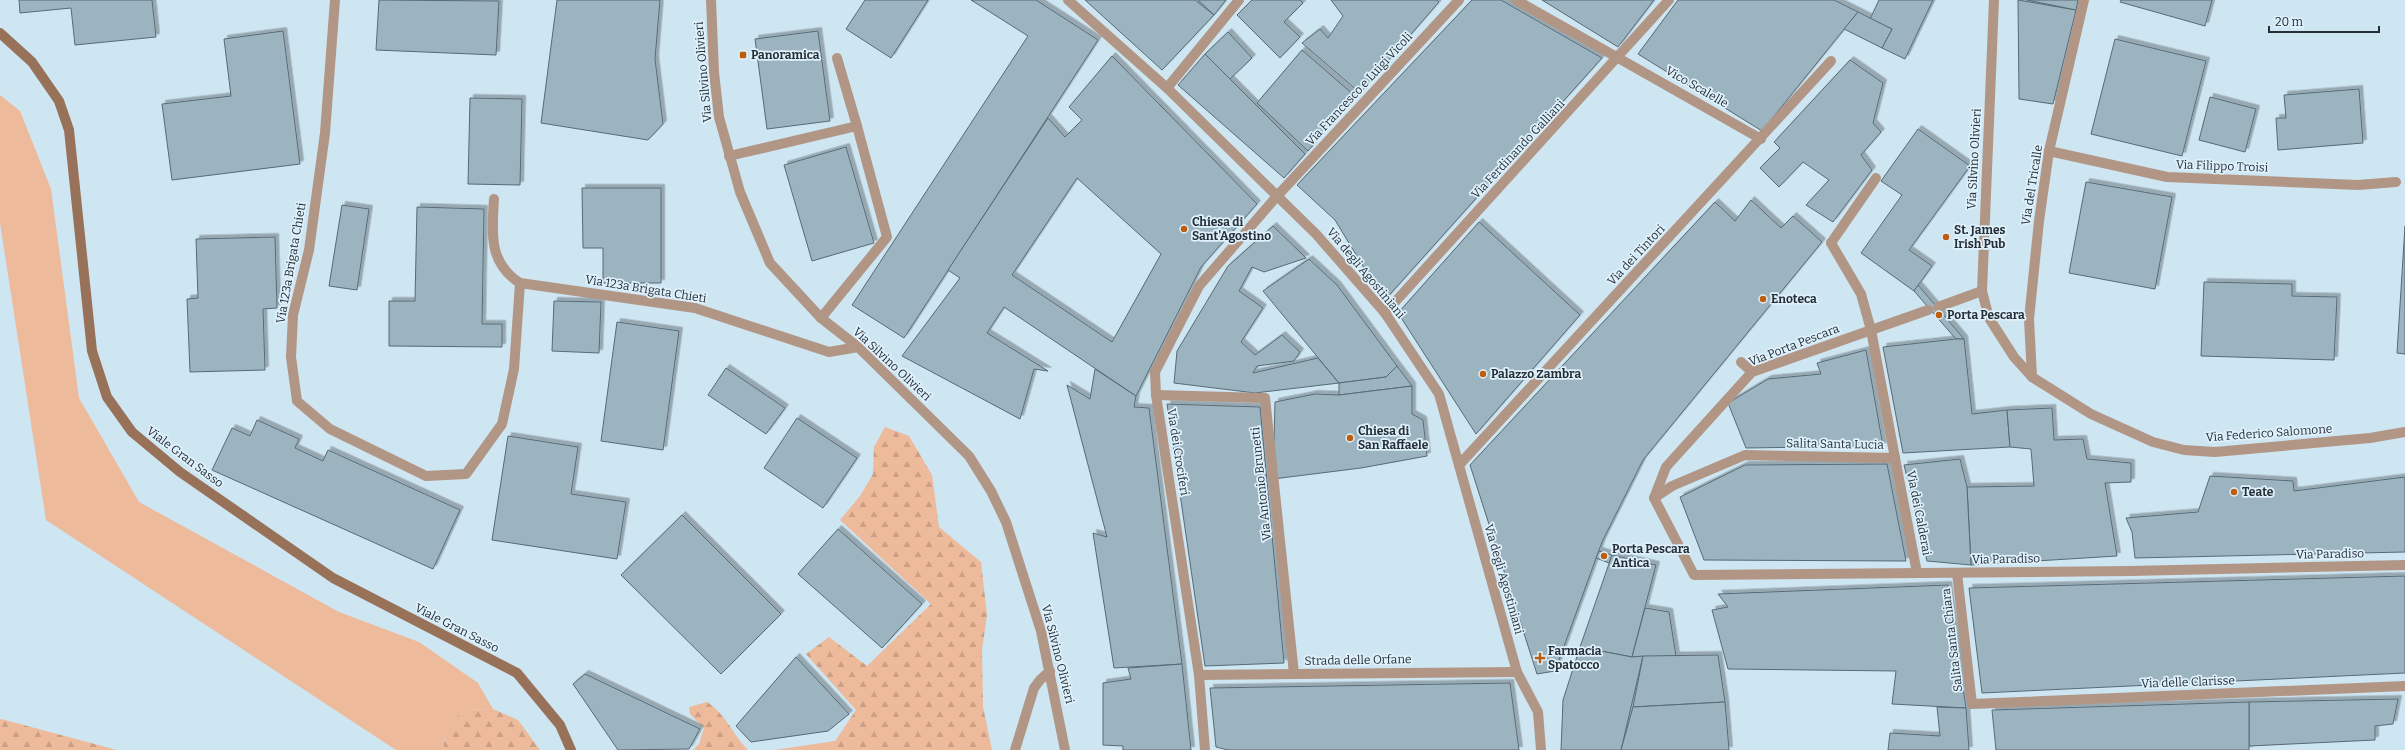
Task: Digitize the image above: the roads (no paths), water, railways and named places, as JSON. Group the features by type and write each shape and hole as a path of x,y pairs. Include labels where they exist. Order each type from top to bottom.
{"main road":[{"name":"Viale Gran Sasso","path":"0,33 32,62 59,101 69,130 92,352 107,397 132,432 180,472 333,578 517,673 560,725 571,750"}],"street":[{"name":"Via 123a Brigata Chieti","path":"335,0 324,141 309,250 294,315 291,357 297,401 330,429 426,476 466,474 502,424 514,369 520,283 695,308 829,352 858,347"},
{"name":"Via Silvino Olivieri","path":"711,0 718,110 729,156 740,192 770,263 822,318 858,347 969,456 991,491 1006,522 1027,585 1050,671 1065,750"},
{"name":"Via degli Agostiniani","path":"1068,0 1167,88 1278,195 1316,234 1385,313 1439,394 1517,672 1538,712 1541,750"},
{"path":"1167,88 1239,0"},
{"name":"Vico Scalelle","path":"1516,0 1761,139"},
{"name":"Via Ferdinando Galliani","path":"1385,313 1619,58 1670,0"},
{"name":"Via Silvino Olivieri","path":"1994,0 1982,291 1989,318 2014,357 2032,377"},
{"name":"Via del Tricalle","path":"2032,377 2029,319 2039,221 2049,151 2084,0"},
{"name":"Via Francesco e Luigi Vicoli","path":"1278,195 1455,2"},
{"path":"822,318 887,237 837,58"},
{"name":"Via dei Tintori","path":"1459,465 1761,139 1831,61"},
{"path":"729,156 856,126"},
{"name":"Via Filippo Troisi","path":"2049,151 2167,177 2358,185 2396,182"},
{"path":"1871,330 1861,294 1830,244 1876,178"},
{"name":"Via dei Crociferi","path":"1205,750 1199,676 1156,395 1155,372 1199,286 1278,195"},
{"path":"494,199 492,234 494,250 509,276 520,283"},
{"name":"Via Porta Pescara","path":"1654,498 1666,468 1752,372 1982,291"},
{"name":"Salita Santa Lucia","path":"1654,498 1672,486 1745,455 1895,458 1871,330"},
{"path":"1741,362 1752,372"},
{"name":"Via Federico Salomone","path":"2032,377 2091,414 2153,442 2184,450 2215,452 2370,438 2405,432"},
{"name":"Via Antonio Brunetti","path":"1156,395 1265,398 1294,674"},
{"name":"Via dei Calderai","path":"1895,458 1917,573"},
{"name":"Via Paradiso","path":"1654,498 1694,576 2405,565"},
{"name":"Salita Santa Chiara","path":"1957,573 1972,704"},
{"path":"1015,750 1034,688 1050,671"},
{"name":"Strada delle Orfane","path":"1199,676 1517,672"},
{"name":"Via delle Clarisse","path":"1972,704 2405,686"}],"place":[{"name":"Panoramica","path":"743,55"},
{"name":"Chiesa di Sant'Agostino","path":"1184,229"},
{"name":"St. James Irish Pub","path":"1946,237"},
{"name":"Enoteca","path":"1763,299"},
{"name":"Porta Pescara","path":"1939,315"},
{"name":"Palazzo Zambra","path":"1483,374"},
{"name":"Chiesa di San Raffaele","path":"1350,438"},
{"name":"Teate","path":"2234,492"},
{"name":"Porta Pescara Antica","path":"1604,556"},
{"name":"Farmacia Spatocco","path":"1540,658"}]}
